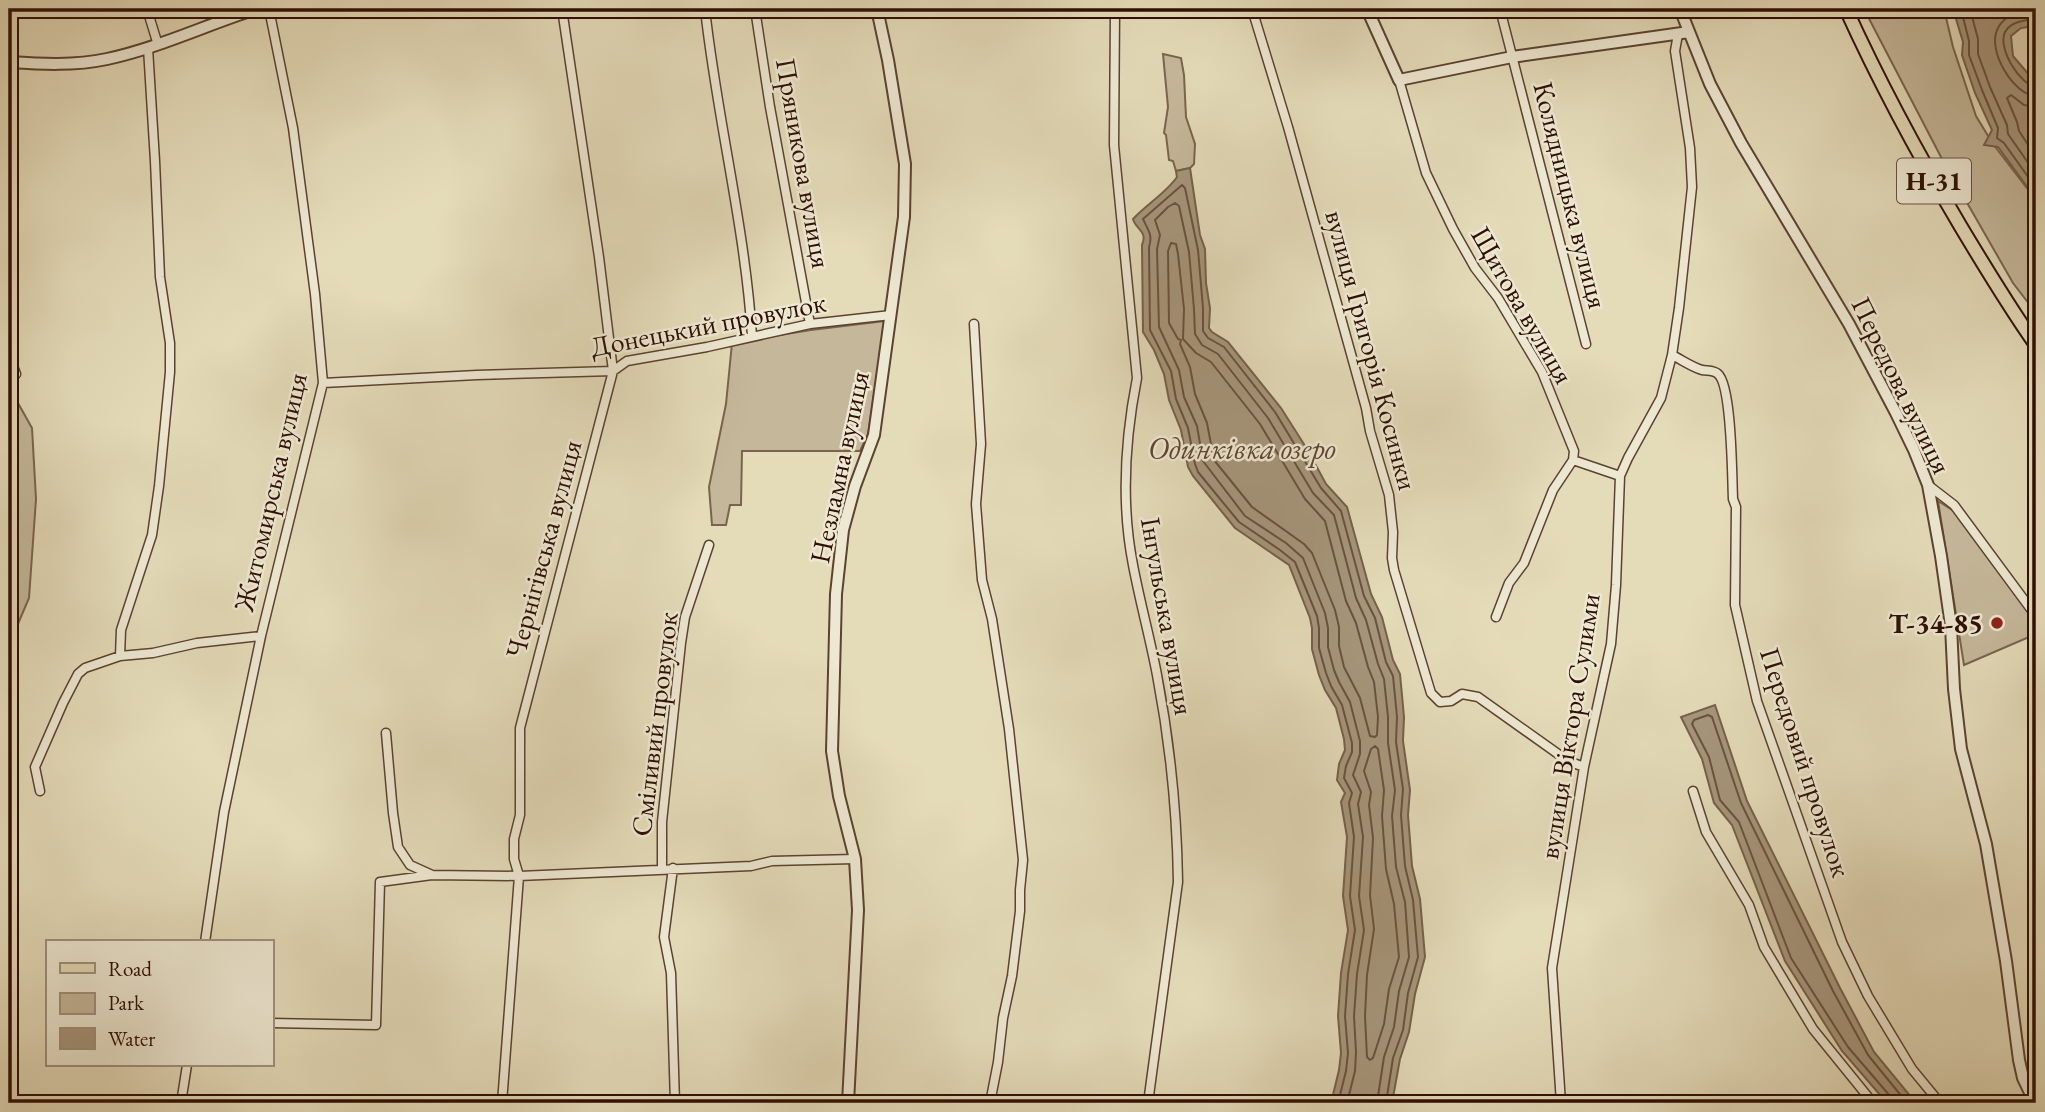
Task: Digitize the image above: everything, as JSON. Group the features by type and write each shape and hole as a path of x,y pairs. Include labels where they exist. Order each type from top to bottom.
{"main road":[{"name":"Н-31","path":"1846,9 1897,114 1942,194 1992,279 2036,345"}],"street":[{"path":"120,656 121,630 152,535 170,372 170,343 160,277 153,47 148,9"},
{"path":"9,62 47,65 88,62 153,47 256,9"},
{"name":"Житомирська вулиця","path":"205,940 223,813 261,636 323,383 316,294 293,128 269,9"},
{"name":"Чернігівська вулиця","path":"502,1103 519,876 514,859 514,839 520,815 520,728 613,371 600,257 562,9"},
{"path":"705,9 711,67 748,281 752,337"},
{"name":"Пряникова вулиця","path":"755,9 810,324"},
{"name":"Незламна вулиця","path":"848,1103 858,911 855,859 839,796 832,751 836,594 843,530 855,486 874,435 904,217 905,164 877,9"},
{"name":"Інгульська вулиця","path":"1115,9 1114,145 1137,378 1130,414 1126,466 1127,516 1132,563 1157,676 1176,815 1177,848 1178,882 1148,1103"},
{"name":"вулиця Григорія Косинки","path":"1252,9 1288,127 1366,408 1370,431 1390,495 1392,558 1397,583 1431,693 1440,702 1451,701 1462,694 1478,697 1568,761 1584,767"},
{"name":"Щитова вулиця","path":"1367,9 1399,80 1426,173 1475,268 1498,298 1542,372 1574,451 1573,460"},
{"name":"Колядницька вулиця","path":"1500,9 1586,344"},
{"name":"Передова вулиця","path":"1680,9 1684,33 1710,84 1849,324 1902,425 1928,485 1949,613 1961,749 1986,844 2021,1069 2035,1103"},
{"name":"Колядницька вулиця","path":"1399,80 1512,57 1684,33"},
{"name":"вулиця Віктора Сулими","path":"1561,1103 1552,968 1584,767 1611,644 1620,476 1661,398 1672,355 1692,187 1690,148 1675,51 1684,33"},
{"name":"Донецький провулок","path":"323,383 489,374 613,371 627,361 707,347 810,324 891,315"},
{"path":"974,324 981,444 976,504 982,580 992,619 1009,729 1023,860 1012,976 990,1103"},
{"name":"Передовий провулок","path":"1672,355 1702,370 1716,372 1725,389 1733,499 1736,507 1735,606 1742,641 1756,701 1810,847 1832,917 1868,996 1912,1069 1940,1103"},
{"path":"9,356 16,374"},
{"path":"1496,617 1509,583 1524,564 1553,490 1573,460 1620,476"},
{"path":"1928,485 1954,505 2036,615"},
{"name":"Сміливий провулок","path":"662,869 662,822 681,643 685,617 709,545"},
{"path":"40,791 35,767 78,674 85,668 120,656 261,636"},
{"path":"386,733 398,847 410,864 432,875"},
{"path":"1693,791 1706,832 1749,905 1764,947 1813,1029 1874,1103"},
{"path":"273,1023 376,1025 380,882 432,875 519,876 751,866 772,861 855,859"},
{"path":"404,879 410,864"},
{"path":"673,868 664,937 671,973 675,1103"},
{"path":"181,1103 187,1066"}],"green space":[{"path":"1864,9 1944,9 1953,47 1976,116 1993,144 2036,200 2036,313 2013,283 1942,159"},
{"path":"1163,54 1181,58 1186,117 1195,144 1194,164 1190,168 1176,171 1173,161 1169,160 1164,133 1168,107"},
{"path":"885,321 868,434 860,451 742,451 741,505 730,505 726,525 712,525 709,487 726,404 732,343"},
{"path":"9,369 18,403 32,428 36,499 29,598 9,645"},
{"path":"1938,501 1957,513 2036,621 2036,634 1964,665"}],"water":[{"path":"1953,9 2036,9 2036,26 2021,28 2011,36 2013,56 2036,83 2036,199 1998,147 1984,145 1992,130 1962,55 1963,42"},
{"name":"Одинківка озеро","path":"1190,168 1200,235 1205,249 1209,328 1228,342 1281,408 1326,484 1347,507 1371,594 1382,617 1393,660 1400,674 1403,741 1410,790 1408,815 1412,866 1420,899 1425,957 1392,1103 1331,1103 1341,1053 1338,1016 1348,930 1343,896 1347,837 1341,802 1345,793 1337,780 1339,764 1345,750 1336,708 1325,690 1312,649 1310,618 1289,565 1235,528 1193,476 1188,467 1181,430 1169,400 1164,374 1143,332 1144,237 1133,219 1173,182 1177,177 1176,171"},
{"path":"1715,705 1747,801 1840,988 1874,1052 1916,1103 1887,1103 1842,1051 1785,961 1732,825 1714,803 1702,759 1681,717"}],"place":[{"name":"Т-34-85","path":"1997,623"}]}
